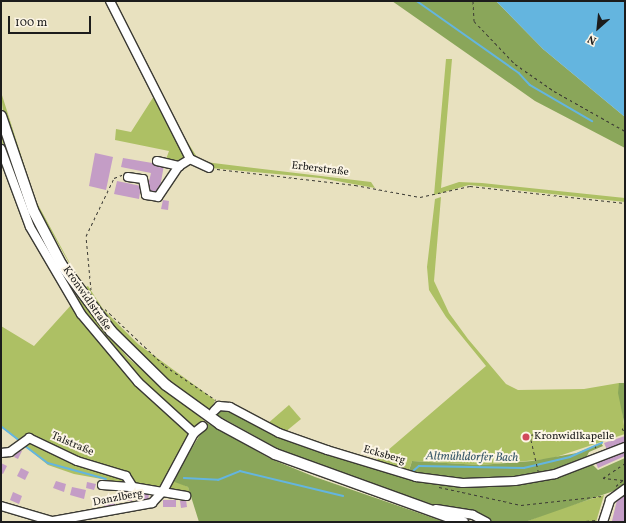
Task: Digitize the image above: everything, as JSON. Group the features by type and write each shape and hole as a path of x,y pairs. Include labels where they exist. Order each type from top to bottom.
{"main road":[{"path":"1,116 26,192 51,246 96,313 151,371 199,411 275,454 463,522"}],"street":[{"path":"110,1 190,159 209,168"},
{"name":"Kronwidlstraße","path":"1,149 39,244 81,314 138,382 194,433"},
{"path":"128,177 143,179 146,195 154,198 162,193 179,166 190,159"},
{"path":"157,161 179,166"},
{"name":"Ecksberg","path":"217,409 230,407 279,433 327,450 416,477 451,482 531,479 577,467 625,447"},
{"path":"194,433 203,426"},
{"name":"Danzlberg","path":"54,522 144,507 163,491 194,433"},
{"name":"Talstraße","path":"1,453 32,439 77,460 126,476 133,487"},
{"path":"102,485 133,487 186,496"},
{"path":"603,521 609,498 625,490"},
{"path":"1,506 54,522"},
{"path":"427,508 473,515 486,522"}],"path":[{"path":"473,1 474,21 515,64 554,91 625,131"},
{"name":"Erberstraße","path":"209,168 328,181 420,197 470,186 625,203"},
{"path":"93,294 86,236 114,178 128,177"},
{"path":"102,306 165,366 216,400 217,409"},
{"path":"622,428 625,433"},
{"path":"531,440 538,469"},
{"path":"624,480 603,478 625,463"},
{"path":"433,485 476,498 521,505 609,498 624,480"},
{"path":"574,522 603,521"}],"green space":[{"path":"392,1 496,1 543,49 625,117 625,148 535,101"},
{"path":"446,59 452,59 441,188 459,182 482,183 625,198 625,202 469,185 434,195"},
{"path":"1,92 35,199 81,284 35,203 3,112"},
{"path":"156,93 186,156 182,163 165,162 169,151 115,140 116,129 131,132"},
{"path":"176,124 197,157 205,162 371,182 375,188 320,178 211,168 195,161"},
{"path":"1,129 35,225 76,295 128,358 207,423 205,427 194,428 169,408 101,339 41,248 3,150"},
{"path":"441,197 434,281 449,313 468,339 506,384 518,390 584,389 619,383 625,434 550,459 480,465 412,461 408,473 373,463 486,366 446,317 429,290 427,267 435,199"},
{"path":"88,286 103,309 138,344 215,400 211,412 164,377 114,327 84,288"},
{"path":"72,304 192,434 163,488 134,485 43,443 20,442 1,427 1,326 34,346"},
{"path":"619,383 625,383 625,427 618,393"},
{"path":"289,405 301,419 284,433 266,425"},
{"path":"224,409 292,442 407,477 412,461 480,465 532,461 577,453 601,443 603,446 589,452 586,458 598,470 625,458 625,487 525,522 491,522 477,514 440,507 293,457 215,414"},
{"path":"207,423 271,459 315,477 445,522 199,522 188,487 172,481"},
{"path":"27,441 126,477 129,484 74,474 48,465 22,444"},
{"path":"170,478 188,487 190,493 168,489"},
{"path":"604,495 596,522 525,522 553,511"}],"water":[{"path":"496,1 625,1 625,117 543,49"}],"building":[{"path":"95,153 113,157 106,190 89,186"},
{"path":"123,158 164,165 159,193 147,190 151,173 121,167"},
{"path":"117,181 141,186 139,199 114,194"},
{"path":"163,200 169,201 168,210 161,209"},
{"path":"625,436 625,444 608,452 604,443"},
{"path":"18,449 22,451 18,459 14,457"},
{"path":"625,450 625,456 598,468 596,463"},
{"path":"1,463 7,466 3,474 1,473"},
{"path":"21,468 29,472 25,480 17,476"},
{"path":"56,481 66,484 64,492 53,488"},
{"path":"87,482 96,484 94,490 86,488"},
{"path":"72,487 86,490 84,499 70,495"},
{"path":"126,491 133,492 132,501 125,500"},
{"path":"13,492 22,496 19,504 10,500"},
{"path":"141,493 149,494 148,502 140,501"},
{"path":"625,493 625,522 612,521 618,496"},
{"path":"105,496 116,497 115,508 104,506"},
{"path":"163,500 176,500 176,507 163,507"},
{"path":"186,500 187,507 181,508 180,501"}],"waterway":[{"path":"417,1 519,73 530,85 592,121"},
{"name":"Altmühldorfer Bach","path":"1,426 20,441"},
{"name":"Altmühldorfer Bach","path":"412,472 419,466 524,468 570,457 602,443"},
{"name":"Altmühldorfer Bach","path":"24,445 48,463 106,479"},
{"name":"Altmühldorfer Bach","path":"184,478 218,480 240,471 343,496"}],"place":[{"name":"Kronwidlkapelle","path":"526,437"}]}
